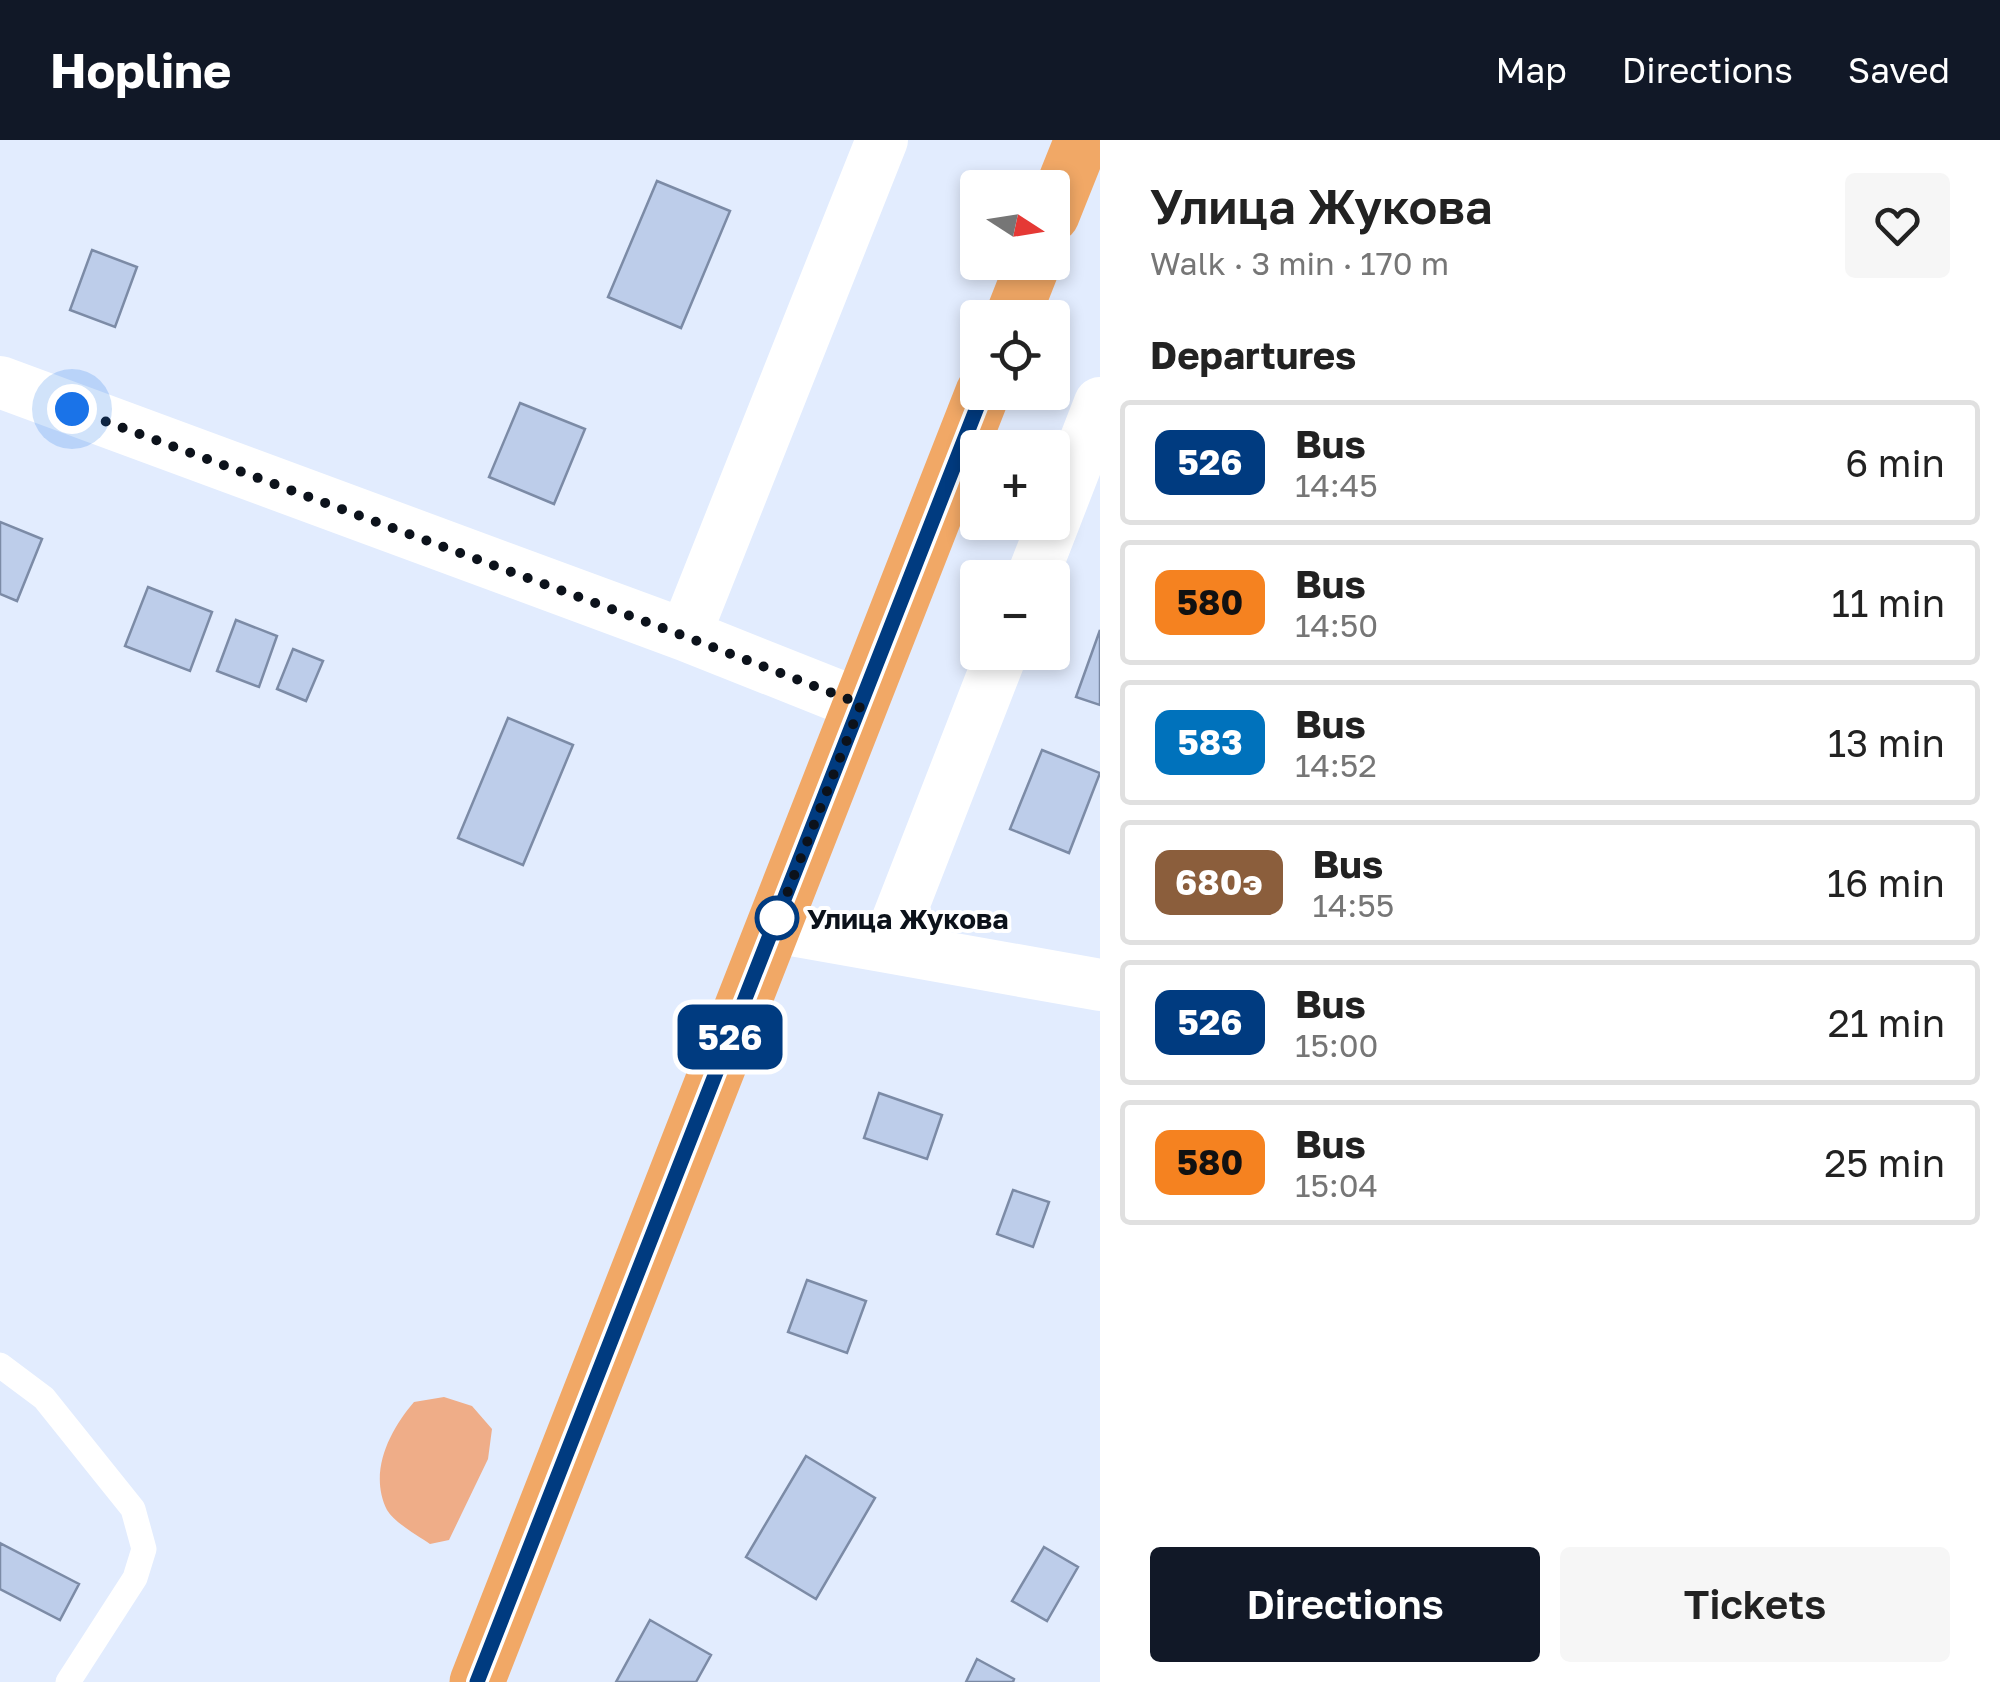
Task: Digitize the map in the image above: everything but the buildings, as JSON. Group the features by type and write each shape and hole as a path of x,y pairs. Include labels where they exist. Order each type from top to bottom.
{"main road":[{"path":"1070,170 1082,140"},
{"path":"478,1682 976,410"}],"street":[{"path":"684,636 882,140"},
{"path":"0,382 861,704"},
{"path":"1039,560 1100,403"},
{"path":"888,947 995,670"},
{"path":"774,927 1100,985"}],"lane":[{"path":"0,1364 44,1398 133,1509 144,1549 134,1578 68,1682"}],"shaded area":[{"path":"444,1397 472,1406 492,1429 488,1459 449,1540 430,1544 387,1510 382,1496 381,1467 390,1438 414,1402"}],"bus line":[{"name":"526","path":"477,1682 976,410"}],"place":[{"name":"Улица Жукова","path":"777,918"}],"route":[{"path":"72,409 861,704 774,927 777,918"}]}
